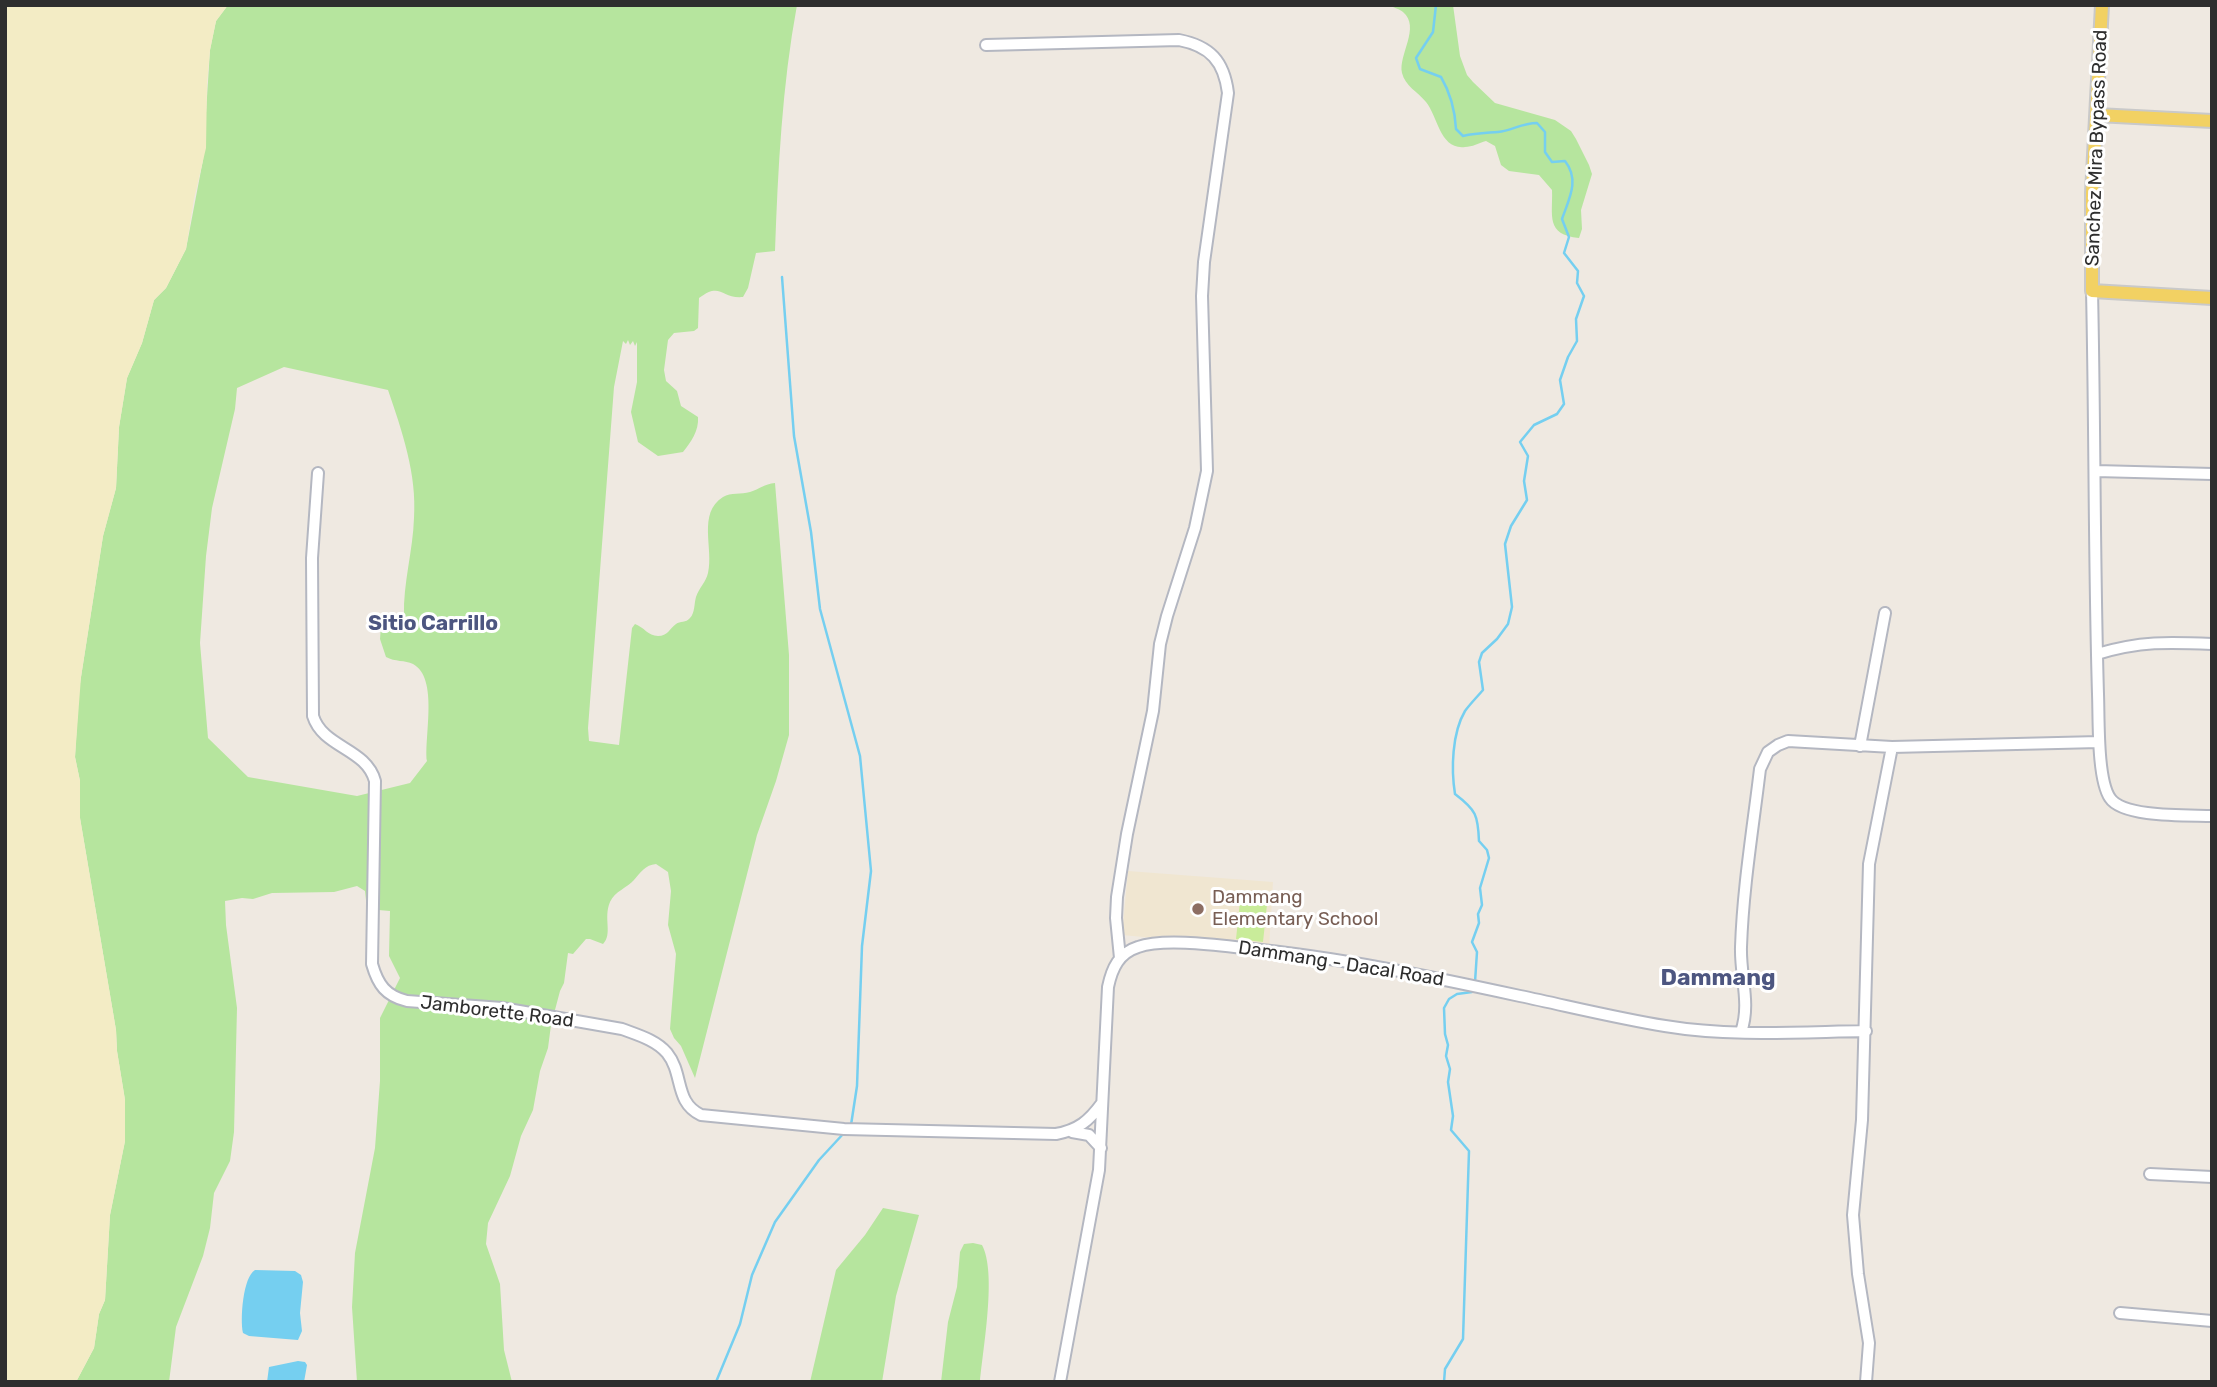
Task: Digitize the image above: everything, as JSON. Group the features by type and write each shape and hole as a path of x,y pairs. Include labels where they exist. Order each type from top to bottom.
{"main road":[{"name":"Sanchez Mira Bypass Road","path":"2092,290 2092,193 2102,5"},
{"path":"2097,115 2212,121"},
{"path":"2092,290 2212,298"}],"street":[{"path":"986,45 1179,40 1195,43 1216,58 1226,79 1228,93 1203,262 1208,471 1195,528 1160,644 1153,711 1127,834 1117,897 1120,958 1111,974 1108,987 1101,1148 1095,1196 1060,1382"},
{"path":"2092,290 2099,742 2104,781 2107,792 2115,804 2122,808 2140,812 2212,816"},
{"path":"2096,471 2212,474"},
{"name":"Jamborette Road","path":"317,473 313,558 313,716 323,735 368,765 375,781 372,964 379,984 393,998 502,1008 622,1029 641,1036 658,1045 666,1053 678,1076 686,1104 701,1115 845,1129 1056,1134 1070,1132"},
{"path":"1860,746 1885,613"},
{"path":"2097,654 2127,645 2154,641 2212,644"},
{"path":"1741,1032 1746,1010 1741,961 1742,928 1762,762 1773,748 1788,741 1892,747 2099,742"},
{"path":"1866,1382 1869,1343 1858,1274 1853,1214 1862,1120 1869,864 1892,747"},
{"name":"Dammang - Dacal Road","path":"1120,958 1135,948 1150,944 1219,945 1329,958 1698,1031 1866,1031"},
{"path":"1070,1132 1091,1117 1102,1103"},
{"path":"1070,1132 1089,1135 1101,1148"},
{"path":"2150,1174 2212,1177"},
{"path":"2120,1314 2212,1321"}],"shaded area":[{"name":"Dammang Elementary School","path":"1128,871 1273,882 1269,949 1122,935"}],"green space":[{"path":"228,5 797,5 784,97 775,251 756,253 748,288 743,297 717,291 706,293 699,298 698,328 694,331 674,333 668,340 664,370 666,381 677,391 681,406 698,417 696,432 683,452 658,456 638,442 631,412 637,382 637,342 635,346 633,341 630,345 628,340 626,344 623,341 614,387 588,728 589,741 619,745 632,628 635,624 651,635 661,636 676,624 690,618 697,594 708,573 708,522 715,504 726,495 747,493 775,483 789,655 789,735 757,835 695,1078 670,1029 676,954 668,925 671,891 668,872 656,864 644,869 610,902 607,935 603,944 586,939 573,954 568,953 564,983 551,1025 533,1110 521,1136 510,1176 488,1223 486,1244 500,1284 504,1350 512,1382 357,1382 352,1307 355,1253 375,1148 380,1081 380,1018 400,978 389,956 390,911 367,909 365,891 357,886 334,892 272,893 253,899 225,901 237,1008 234,1132 230,1161 214,1193 203,1256 176,1327 169,1382 76,1382 94,1348 99,1314 105,1300 110,1215 125,1141 125,1100 116,1030 80,818 80,781 75,757 79,690 103,536 116,488 119,427 127,378 142,343 154,300 166,288 186,249 203,160 210,50 216,21","holes":["284,367 388,390 411,469 414,518 404,616 399,621 381,626 380,639 386,657 413,664 421,671 426,682 429,709 427,761 410,783 357,796 248,777 208,738 200,643 212,508 235,409 237,388"]},
{"path":"1388,5 1453,5 1460,56 1467,75 1473,82 1495,103 1555,120 1571,131 1592,174 1581,210 1582,229 1579,238 1561,233 1556,228 1552,215 1552,190 1539,175 1509,171 1501,165 1495,146 1486,141 1457,147 1445,138 1426,102 1404,78 1402,66 1410,25 1403,12"},
{"path":"1241,892 1268,895 1263,942 1236,939"},
{"path":"883,1208 919,1215 896,1296 882,1382 810,1382 836,1270"},
{"path":"964,1244 982,1245 989,1292 980,1382 941,1382 960,1252"}],"sand":[{"path":"5,5 228,5 216,21 210,50 206,148 186,249 166,288 154,300 142,343 127,378 119,427 116,488 103,536 81,677 75,757 80,781 80,818 116,1030 125,1100 125,1141 110,1215 105,1300 99,1314 94,1348 76,1382 5,1382"}],"water":[{"path":"255,1270 295,1271 301,1275 302,1331 298,1340 249,1336 243,1333 245,1289"},
{"path":"298,1361 307,1365 304,1382 267,1382 269,1367"}],"waterway":[{"path":"1436,5 1433,32 1416,58 1420,69 1441,77 1452,102 1456,129 1463,136 1537,123 1545,132 1545,152 1552,162 1565,161 1569,168 1572,190 1562,219 1569,237 1564,253 1578,271 1577,283 1584,296 1576,319 1577,341 1560,380 1564,404 1557,414 1534,425 1520,442 1528,456 1524,481 1527,500 1511,526 1505,544 1512,607 1508,624 1482,653 1479,662 1483,690 1465,711 1455,740 1455,794 1474,814 1479,841 1487,850 1489,858 1480,888 1482,905 1478,914 1479,923 1472,942 1477,952 1475,982"},
{"path":"782,277 794,436 811,532 820,609 860,756 871,871 862,946 857,1086 851,1125"},
{"path":"1444,1382 1445,1369 1463,1339 1469,1151 1451,1130 1453,1116 1448,1082 1450,1069 1446,1056 1448,1045 1444,1008 1449,999 1457,994 1472,992 1473,989"},
{"path":"716,1382 740,1324 752,1275 775,1222 819,1160 844,1133"}],"place":[{"name":"Dammang Elementary School","path":"1198,909"}],"district":[{"name":"Sitio Carrillo","path":"433,624"},
{"name":"Dammang","path":"1718,978"}]}
